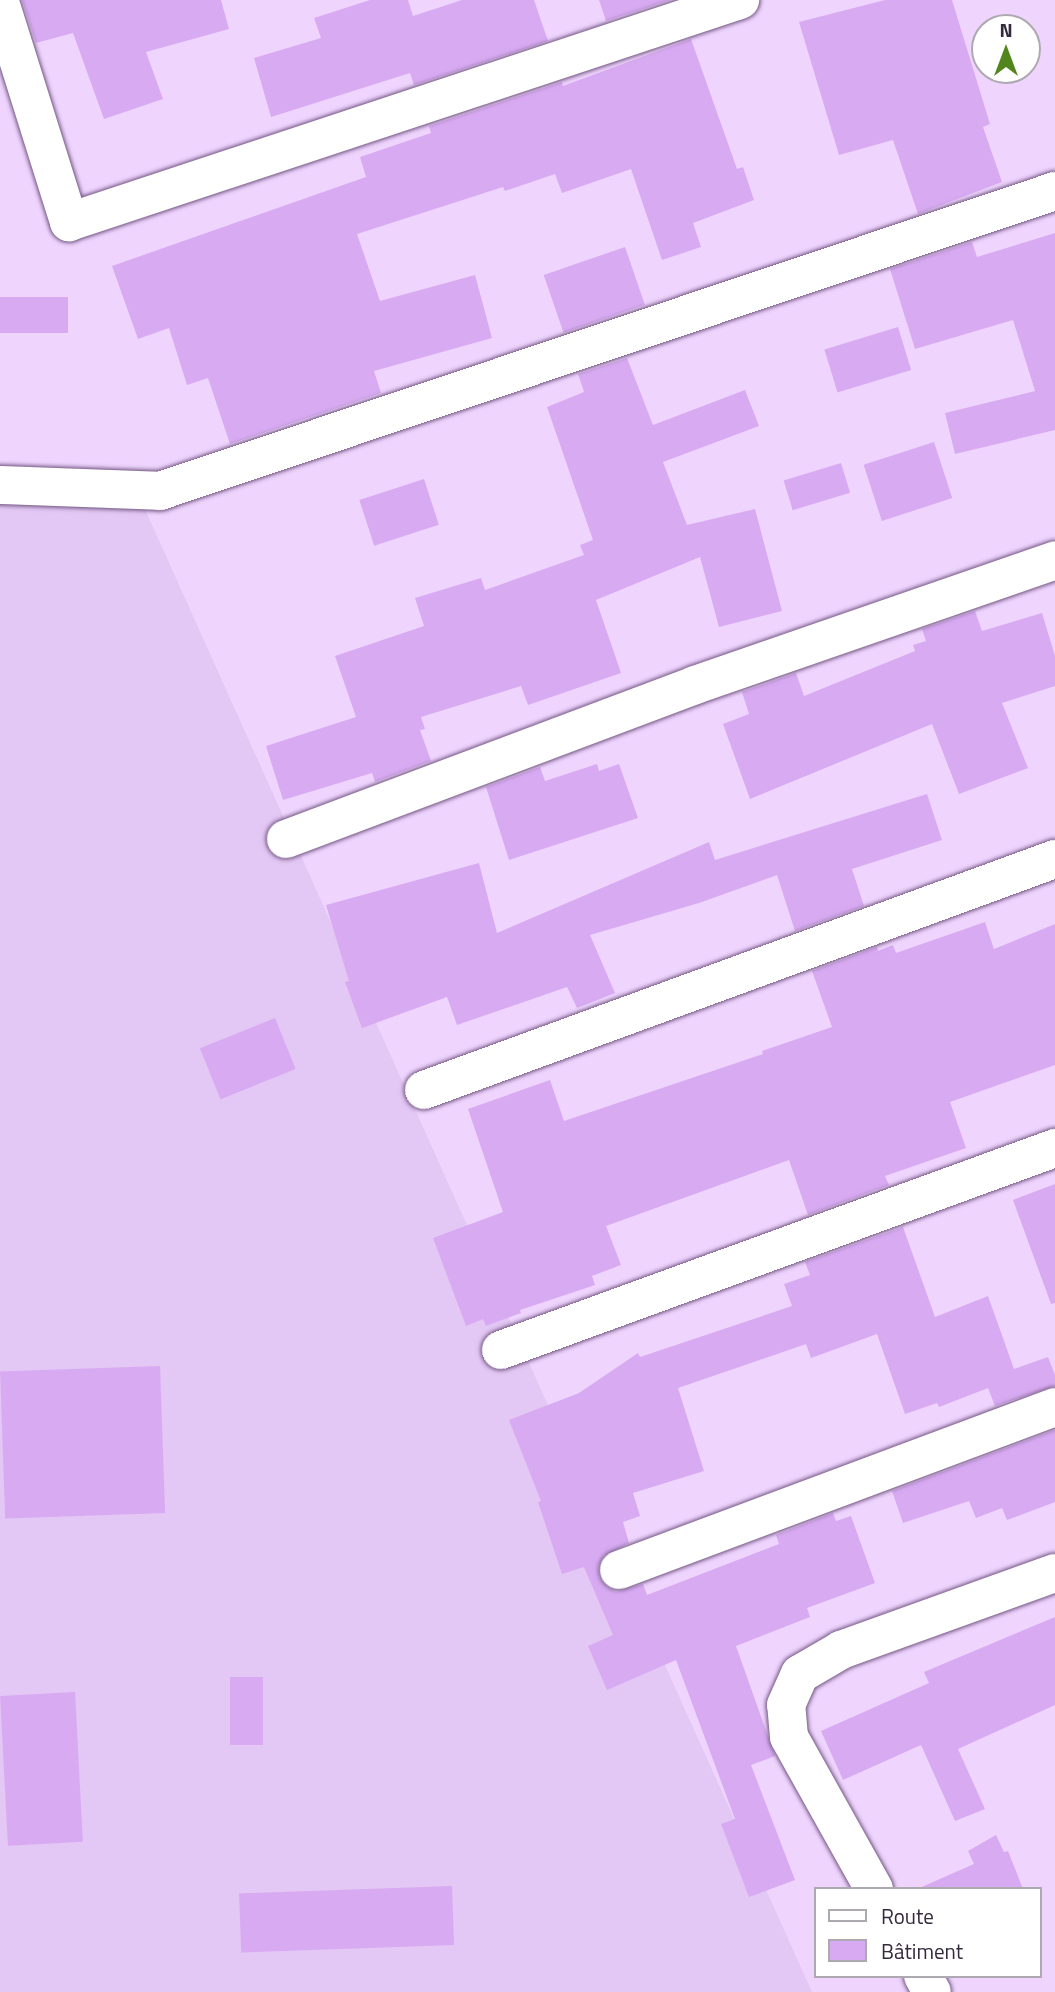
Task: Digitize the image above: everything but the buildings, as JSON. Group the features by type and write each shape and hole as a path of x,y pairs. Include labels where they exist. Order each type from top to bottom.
{"street":[{"path":"0,2 69,222 740,0"},
{"path":"0,485 160,491 1055,191"},
{"path":"286,839 695,685 1055,560"},
{"path":"424,1090 1055,859"},
{"path":"501,1350 1055,1148"},
{"path":"619,1570 1055,1407"},
{"path":"873,1887 789,1737 786,1705 800,1674 841,1650 1055,1573"}],"shaded area":[{"path":"0,486 135,487 812,1992 0,1992"}]}
